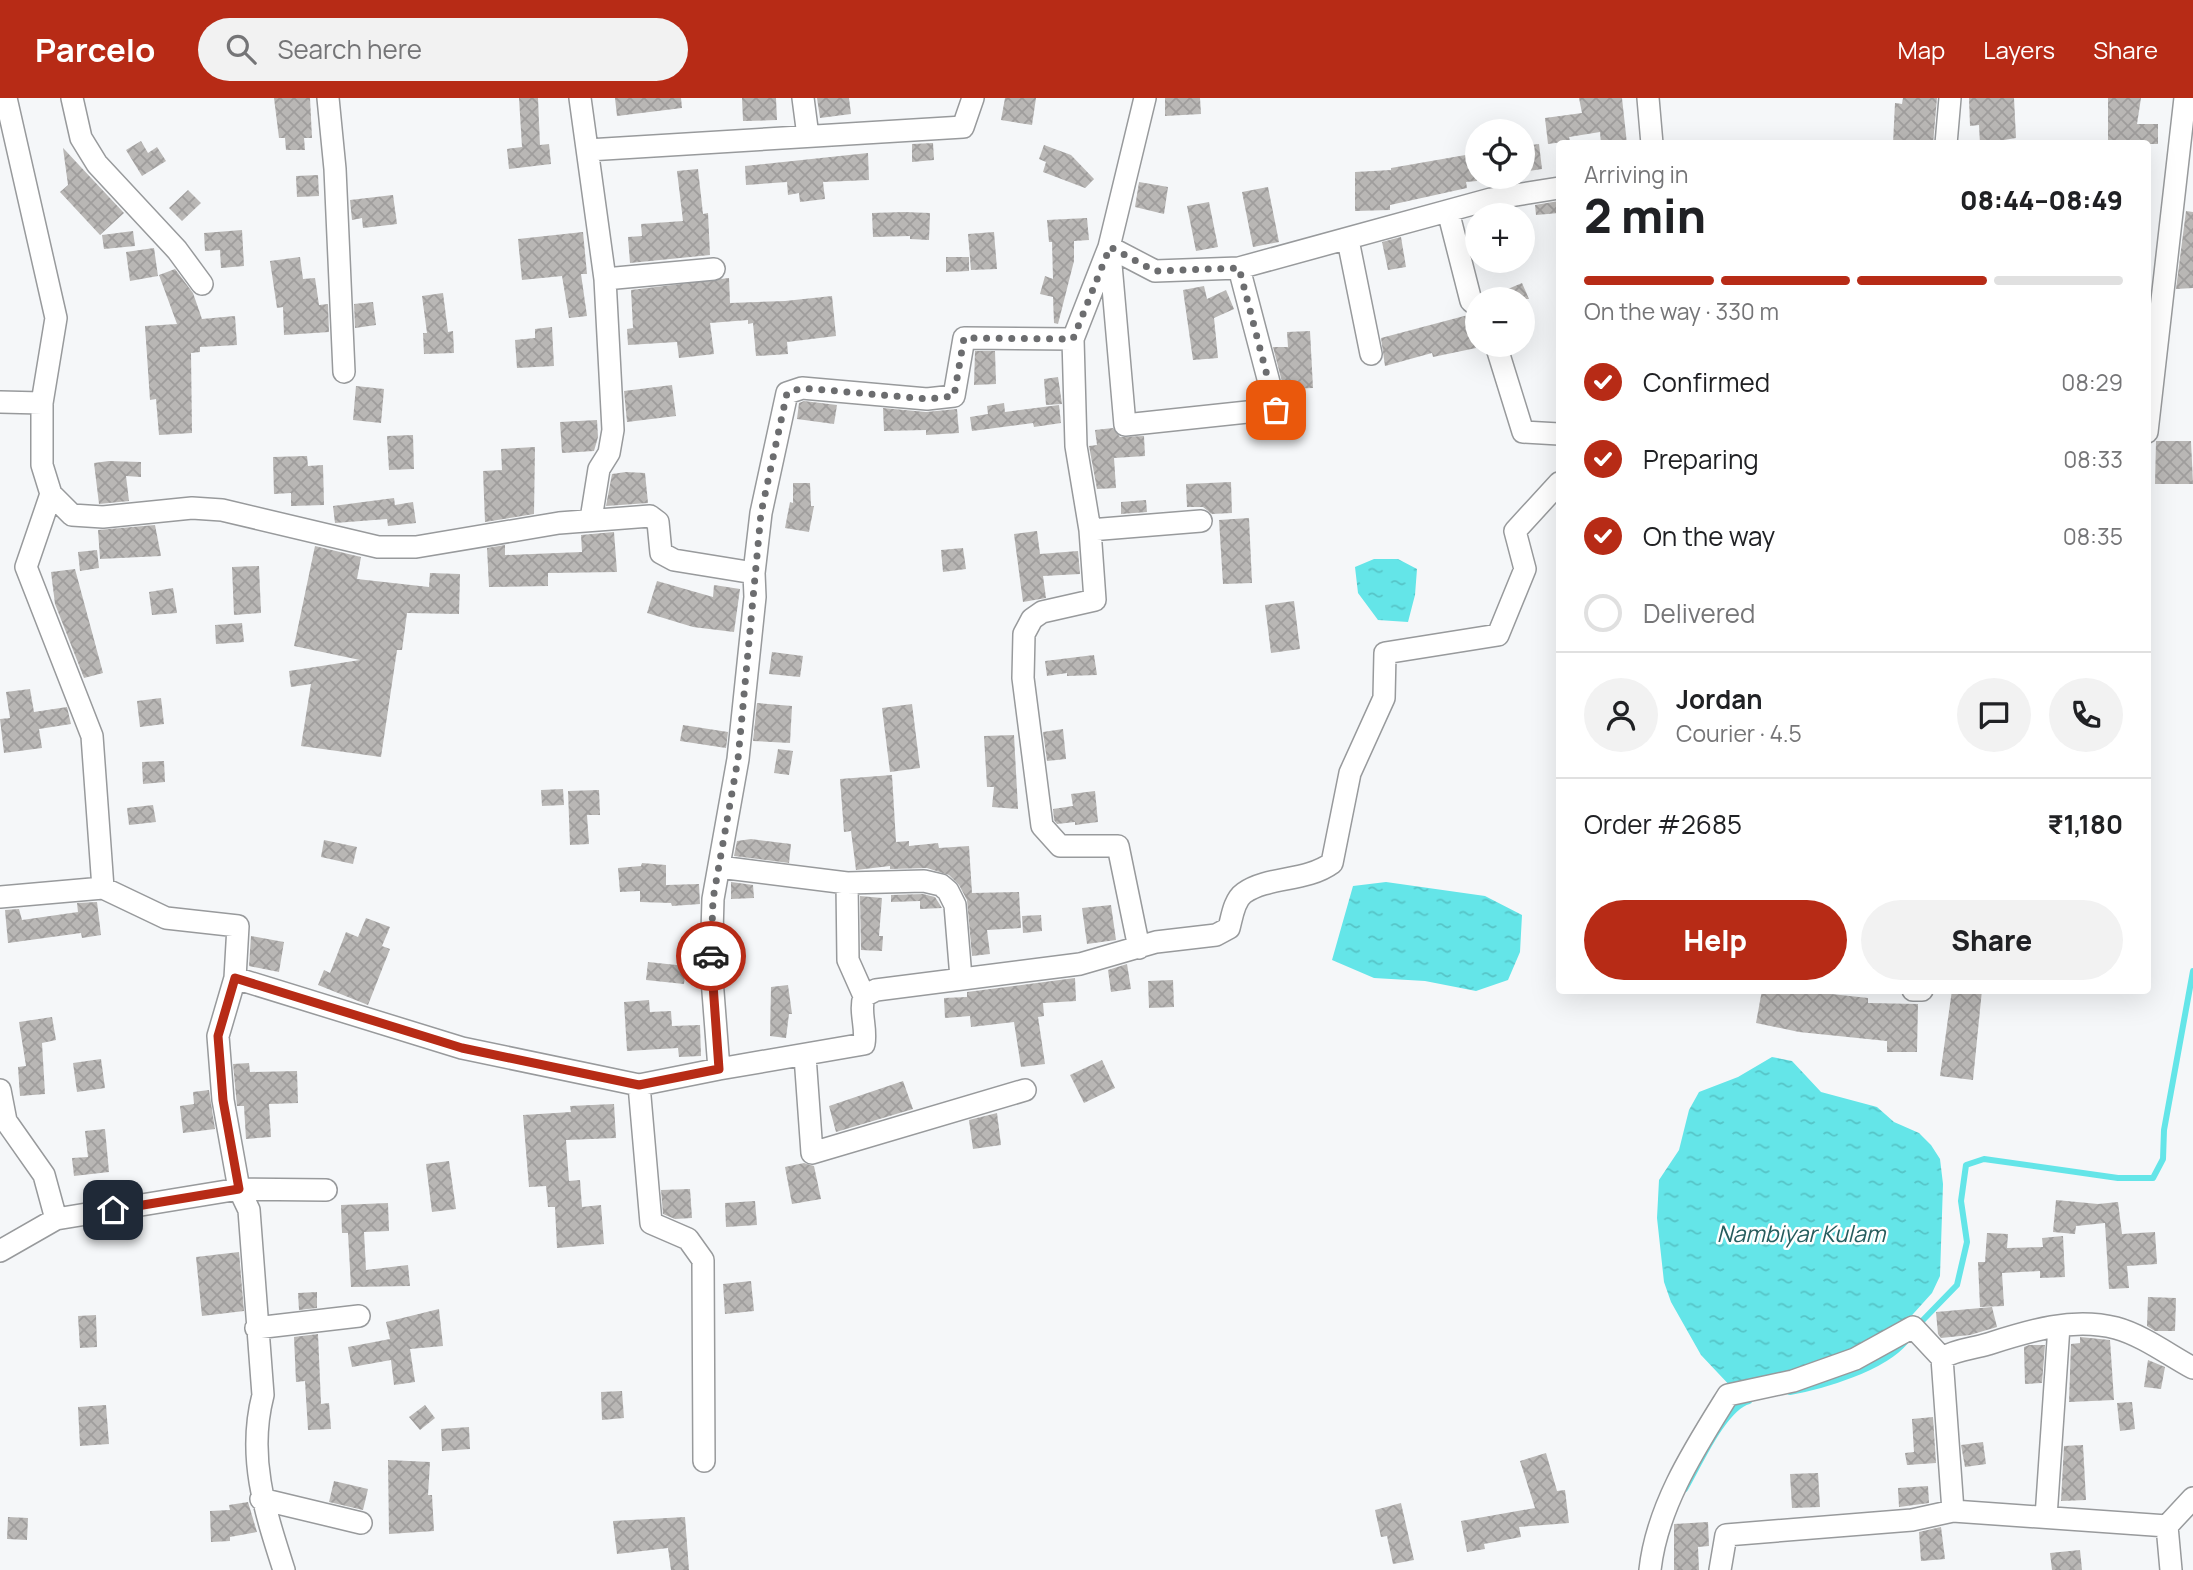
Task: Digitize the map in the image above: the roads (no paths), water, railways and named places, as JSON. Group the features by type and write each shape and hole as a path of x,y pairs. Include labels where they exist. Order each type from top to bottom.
{"street":[{"path":"72,98 81,138 97,164 177,250 202,284"},
{"path":"328,98 335,169 344,372"},
{"path":"580,98 605,279 613,430 609,453 599,469 591,519"},
{"path":"803,98 808,136"},
{"path":"588,150 962,127 973,98"},
{"path":"1139,948 1118,846 1060,846 1042,826 1023,678 1024,634 1032,619 1042,612 1096,600 1090,530 1076,446 1073,339 1110,247 1145,98"},
{"path":"1648,98 1652,140"},
{"path":"1946,140 1950,98"},
{"path":"2151,360 2156,269 2185,98"},
{"path":"9,108 56,318 42,404 42,465 51,494 72,515 103,517 192,508 222,510 378,547 416,547 591,519 650,516 658,522 661,553 674,560 754,573"},
{"path":"1110,247 1155,271 1239,268 1491,199 1556,188"},
{"path":"1448,211 1467,287"},
{"path":"1348,240 1371,354"},
{"path":"1110,247 1125,425 1276,410 1239,268"},
{"path":"605,279 714,269"},
{"path":"718,1058 713,913 738,759 761,513 787,393 802,388 927,399 954,396 964,338 1073,339"},
{"path":"1500,357 1523,432 1556,434"},
{"path":"0,402 42,404"},
{"path":"864,996 876,990 1080,964 1156,942 1216,935 1229,928 1236,903 1244,893 1320,873 1332,863 1350,773 1384,698 1385,653 1498,635 1525,569 1515,531 1556,487"},
{"path":"51,494 26,567 92,736 103,888"},
{"path":"1090,530 1200,521"},
{"path":"719,867 847,883 924,881 941,885 948,891 955,905 961,978"},
{"path":"235,978 462,1048 639,1085 718,1058 805,1056 864,1044 866,1030 861,1007 864,996 848,960 847,883"},
{"path":"0,897 103,888 166,918 238,926 235,978 218,1036 223,1100 239,1189 249,1210 263,1395 256,1423 261,1499 284,1570"},
{"path":"805,1056 812,1153 1025,1090"},
{"path":"639,1085 651,1223 688,1239 703,1260 704,1461"},
{"path":"0,1090 6,1121 44,1175 56,1219"},
{"path":"0,1251 56,1219 239,1189 327,1190"},
{"path":"256,1328 359,1316"},
{"path":"1942,1359 1952,1352 1988,1344 2018,1332 2085,1323 2118,1329 2193,1368"},
{"path":"2046,1517 2059,1326"},
{"path":"1650,1570 1652,1550 1684,1467 1728,1395 1793,1381 1855,1359 1913,1327 1942,1359 1954,1511"},
{"path":"2171,1570 2167,1526 2193,1498"},
{"path":"261,1499 361,1523"},
{"path":"1720,1570 1726,1535 1912,1520 1954,1511 2167,1526"}],"water":[{"path":"1374,559 1398,559 1417,569 1415,595 1408,622 1378,620 1358,593 1355,567"},
{"path":"1386,882 1485,896 1522,915 1520,952 1508,980 1476,991 1425,981 1374,978 1332,960 1353,886"},
{"name":"Nambiyar Kulam","path":"1772,1057 1792,1061 1821,1092 1877,1107 1894,1122 1919,1133 1931,1145 1940,1159 1943,1184 1940,1276 1932,1293 1886,1344 1734,1390 1701,1355 1671,1302 1664,1282 1657,1218 1659,1180 1679,1150 1689,1110 1699,1092 1738,1077"}],"waterway":[{"path":"1923,1320 1957,1285 1967,1242 1961,1201 1966,1165 1984,1159 2118,1178 2153,1178 2163,1159 2164,1130 2193,971"},
{"path":"1790,1392 1868,1368 1905,1342"},
{"path":"1685,1489 1721,1426 1730,1414 1749,1401"}]}
